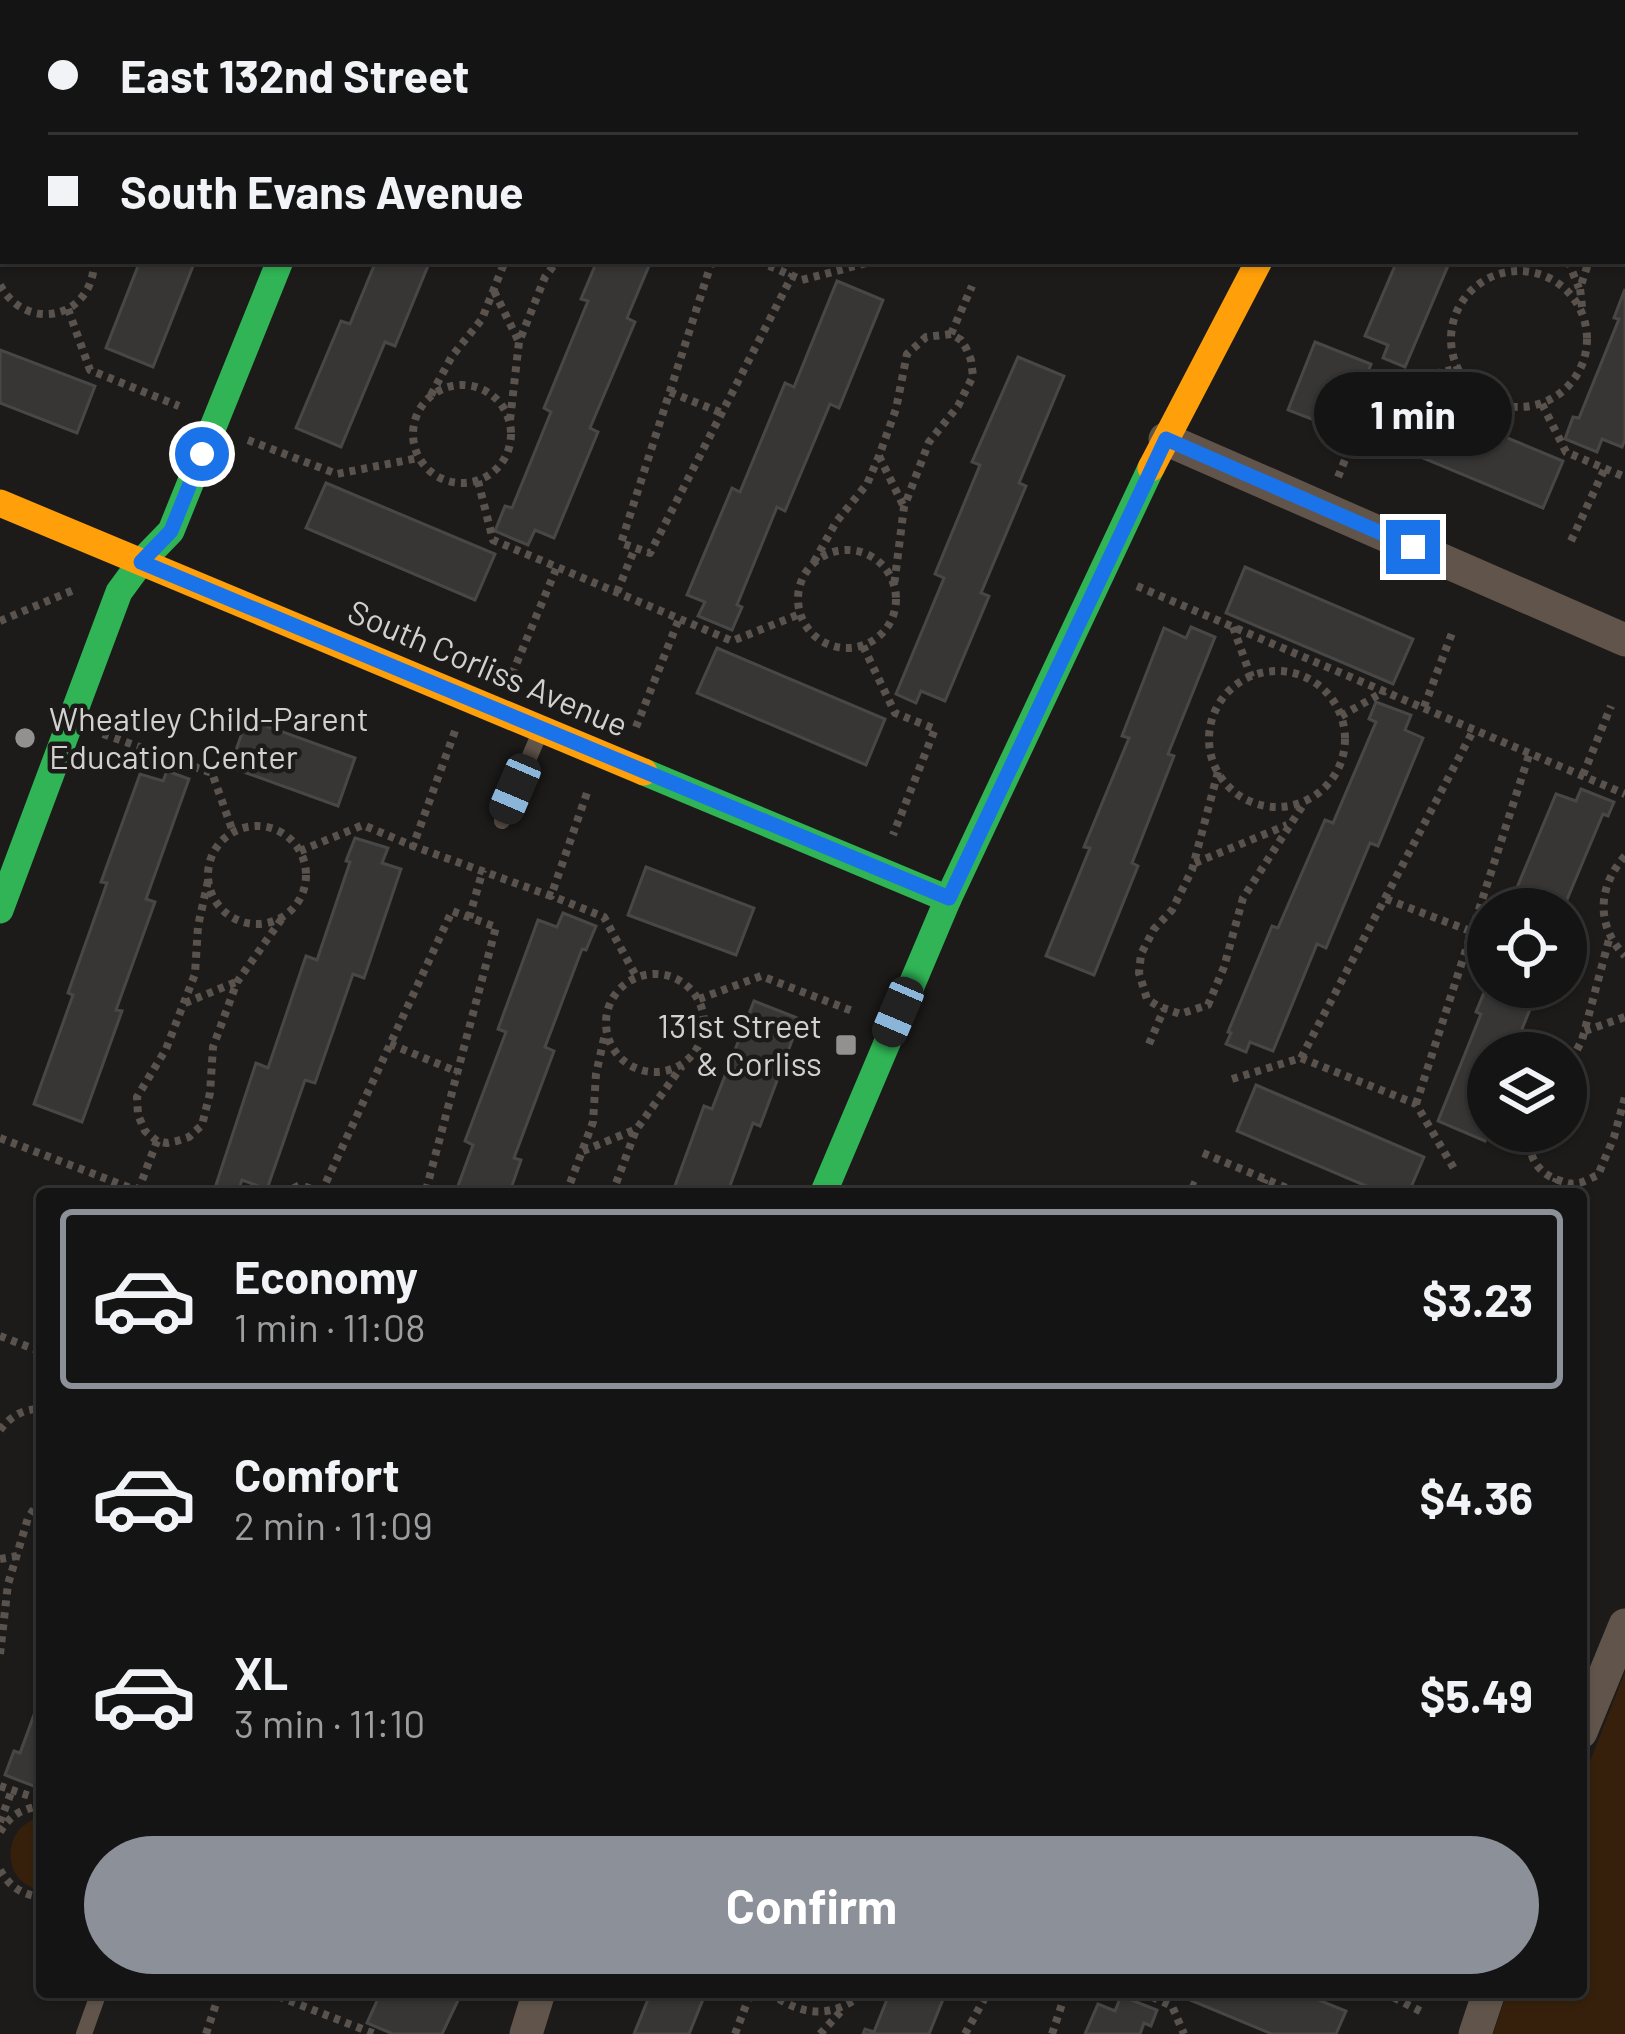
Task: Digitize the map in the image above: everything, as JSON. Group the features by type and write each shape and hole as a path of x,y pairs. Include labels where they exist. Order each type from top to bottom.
{"street":[{"path":"0,910 119,592 171,531 279,264"},
{"path":"825,1188 949,898 1166,439 1257,264"},
{"path":"1166,439 1625,640"},
{"name":"South Corliss Avenue","path":"0,503 949,898"},
{"path":"1587,1717 1625,1624"},
{"path":"526,2034 537,1998"},
{"path":"1475,2034 1487,1998"}],"lane":[{"path":"502,821 541,729"},
{"path":"84,2034 97,1998"}],"path":[{"path":"0,287 10,301 38,315 68,309 90,285 94,264"},
{"path":"504,264 482,320 452,356 414,425 418,458 437,477 450,482 478,482 502,464 509,451 519,342 555,264"},
{"path":"711,264 621,543 650,553 793,274"},
{"path":"766,264 802,280 863,264"},
{"path":"1502,273 1507,264"},
{"path":"1569,264 1582,295"},
{"path":"1582,315 1580,288 1588,264"},
{"path":"1518,271 1550,278 1575,300 1582,315 1587,332 1581,368 1571,383 1541,404 1505,406 1488,400 1474,390 1459,368 1451,341 1453,323 1460,306 1485,280 1518,271"},
{"path":"951,334 972,286"},
{"path":"494,291 519,342"},
{"path":"68,309 90,370 200,415"},
{"path":"814,562 845,550 876,559 894,586 896,601 886,629 863,646 825,644 800,614 800,586 836,522 866,484 879,456 896,409 907,354 926,337 951,334 966,348 973,376 958,406 929,442 904,507 894,586"},
{"path":"1338,477 1380,374 1400,382 1459,368"},
{"path":"430,396 444,388 477,387 492,394 510,421"},
{"path":"670,392 722,412"},
{"path":"1541,404 1566,452 1625,477"},
{"path":"237,435 338,474 418,458"},
{"path":"879,456 904,507"},
{"path":"1571,541 1605,468"},
{"path":"478,482 493,539 732,641 800,614"},
{"path":"617,592 635,548"},
{"path":"512,674 557,567"},
{"path":"1136,586 1625,794"},
{"path":"0,621 80,587"},
{"path":"636,727 680,619"},
{"path":"1233,627 1251,677"},
{"path":"1424,707 1452,633"},
{"path":"863,646 895,712 935,729 892,835"},
{"path":"1298,675 1310,659"},
{"path":"1267,672 1298,675 1317,683 1341,716 1343,756 1322,791 1305,802 1286,807 1246,800 1218,772 1211,725 1225,696 1251,677 1267,672"},
{"path":"1341,716 1385,691"},
{"path":"1583,775 1612,706"},
{"path":"1300,1058 1474,729"},
{"path":"92,730 212,772 232,832"},
{"path":"1487,888 1530,752"},
{"path":"1218,772 1194,863 1172,910 1154,929 1141,954 1139,973 1147,999 1164,1009 1187,1014 1208,1005 1224,968 1243,898 1305,802"},
{"path":"1194,863 1288,824"},
{"path":"300,851 363,825 413,846"},
{"path":"244,827 283,832 300,851 306,880 295,907 237,982 213,1047 202,1125 189,1137 167,1144 157,1141 141,1122 137,1097 166,1049 185,1003 195,974 197,926 213,853 232,832 244,827"},
{"path":"1625,856 1606,884 1603,901 1610,936 1625,956"},
{"path":"469,918 483,870"},
{"path":"208,881 213,897 236,920 252,924 284,917"},
{"path":"546,894 604,916 637,978"},
{"path":"1386,898 1467,930"},
{"path":"325,1188 452,911 496,927 427,1188"},
{"path":"1585,1030 1610,936"},
{"path":"1416,1104 1467,950"},
{"path":"569,1188 593,1122 596,1074 611,1001 637,978 668,976 691,988 705,1028 693,1055 635,1130 614,1188"},
{"path":"698,999 761,976 867,1017"},
{"path":"185,1003 237,982"},
{"path":"1149,1044 1164,1009"},
{"path":"1585,1030 1625,1017"},
{"path":"606,1030 611,1046 634,1068 667,1072 682,1065"},
{"path":"390,1044 458,1072"},
{"path":"1232,1078 1300,1058 1416,1104 1456,1172"},
{"path":"1532,1152 1536,1168 1557,1179 1577,1184 1598,1175 1625,1096"},
{"path":"584,1151 635,1130"},
{"path":"0,1138 131,1188"},
{"path":"143,1188 157,1141"},
{"path":"1203,1153 1287,1188"},
{"path":"1261,1188 1265,1179"},
{"path":"1553,1188 1557,1179"},
{"path":"1190,1184 1199,1188"},
{"path":"0,1336 36,1350"},
{"path":"0,1430 9,1418 36,1409"},
{"path":"0,1654 8,1584 36,1506"},
{"path":"0,1559 17,1556"},
{"path":"0,1786 36,1800"},
{"path":"0,1822 12,1790"},
{"path":"0,1832 11,1817 36,1805"},
{"path":"0,1870 20,1892 36,1896"},
{"path":"206,2034 218,1998"},
{"path":"282,1998 375,2034"},
{"path":"735,2034 749,1998"},
{"path":"778,1998 805,2011 845,2006"},
{"path":"820,2034 856,1998"},
{"path":"965,2034 985,1998"},
{"path":"1052,2034 1064,1998"},
{"path":"1154,1998 1172,2006 1184,2034"},
{"path":"1395,1998 1422,2012"}],"shaded area":[{"path":"1625,1672 1625,2034 1493,2034 1505,1998 1587,1998 1587,1769"},
{"path":"36,1819 36,1888 18,1878 10,1855 18,1831"}],"building":[{"path":"139,264 194,264 153,367 106,348"},
{"path":"375,264 429,264 395,346 385,342 341,447 296,428 341,321 350,324"},
{"path":"596,264 650,264 627,318 635,322 590,428 598,432 554,538 535,530 528,545 495,531 505,506 512,508 551,412 544,408 588,301 581,299"},
{"path":"1396,264 1449,264 1405,367 1383,358 1388,345 1365,336"},
{"path":"837,281 883,300 839,408 830,404 785,511 777,507 737,605 742,607 732,630 698,616 705,602 687,595 732,488 740,492 785,383 794,387"},
{"path":"1625,289 1625,440 1622,447 1602,439 1597,452 1565,439 1573,417 1579,418 1619,319 1614,318"},
{"path":"1315,342 1371,364 1345,432 1288,410"},
{"path":"0,350 95,386 77,433 0,403"},
{"path":"1018,357 1064,376 1019,483 1026,486 981,593 989,596 945,701 921,691 916,703 896,694 944,578 935,574 980,465 972,462"},
{"path":"1394,391 1563,461 1543,508 1375,438"},
{"path":"326,483 495,554 475,600 306,528"},
{"path":"1245,567 1413,639 1393,684 1226,613"},
{"path":"1191,627 1215,637 1168,754 1174,756 1132,863 1138,866 1094,975 1046,956 1090,848 1084,847 1129,738 1122,736 1164,628 1186,638"},
{"path":"717,648 885,719 866,765 697,693"},
{"path":"1376,702 1411,715 1405,730 1423,738 1378,846 1370,843 1326,948 1317,944 1273,1051 1250,1042 1246,1052 1226,1044 1272,926 1278,928 1325,820 1333,823 1376,722 1369,719"},
{"path":"247,719 355,758 338,806 230,767"},
{"path":"167,771 189,779 146,899 155,902 82,1122 34,1104 107,883 101,882 140,774 163,781"},
{"path":"1581,789 1614,802 1608,816 1603,814 1572,888 1517,888 1556,794 1576,801"},
{"path":"355,838 388,848 382,863 401,869 364,978 353,974 315,1083 305,1080 267,1188 242,1180 239,1188 215,1188 256,1063 268,1068 306,956 317,960 350,862 346,861"},
{"path":"646,867 754,908 736,955 628,915"},
{"path":"563,913 596,926 586,950 582,949 545,1047 554,1051 514,1158 521,1160 511,1188 457,1188 473,1145 465,1141 506,1032 498,1029 538,920 557,927"},
{"path":"754,1001 800,1019 760,1126 753,1123 729,1188 674,1188 704,1106 712,1109"},
{"path":"1478,1008 1530,1008 1522,1029 1527,1032 1474,1032 1481,1014"},
{"path":"1467,1049 1467,1133 1438,1121"},
{"path":"1256,1085 1424,1157 1411,1188 1371,1188 1237,1131"},
{"path":"36,1709 36,1787 5,1775 14,1751 20,1753"},
{"path":"378,1998 459,1998 442,2034 393,2034 367,2023"},
{"path":"649,1998 704,1998 689,2034 634,2034"},
{"path":"888,1998 944,1998 929,2034 863,2034 865,2029 874,2032"},
{"path":"1120,1998 1157,2010 1151,2026 1144,2023 1140,2034 1085,2034 1098,2004 1115,2011"},
{"path":"1185,1998 1314,1998 1346,2011 1336,2034 1272,2034"}],"traffic: fast":[{"path":"0,910 119,592 171,531 279,264"},
{"path":"826,1188 948,899 1151,468"},
{"path":"644,772 948,899"}],"traffic: slow":[{"path":"1151,468 1257,264"},
{"path":"0,503 644,772"}],"place":[{"name":"Wheatley Child-Parent Education Center","path":"25,738"},
{"name":"131st Street & Corliss","path":"846,1045"}],"route":[{"path":"202,454 171,531 141,562 949,898 1166,439 1413,547"}]}
